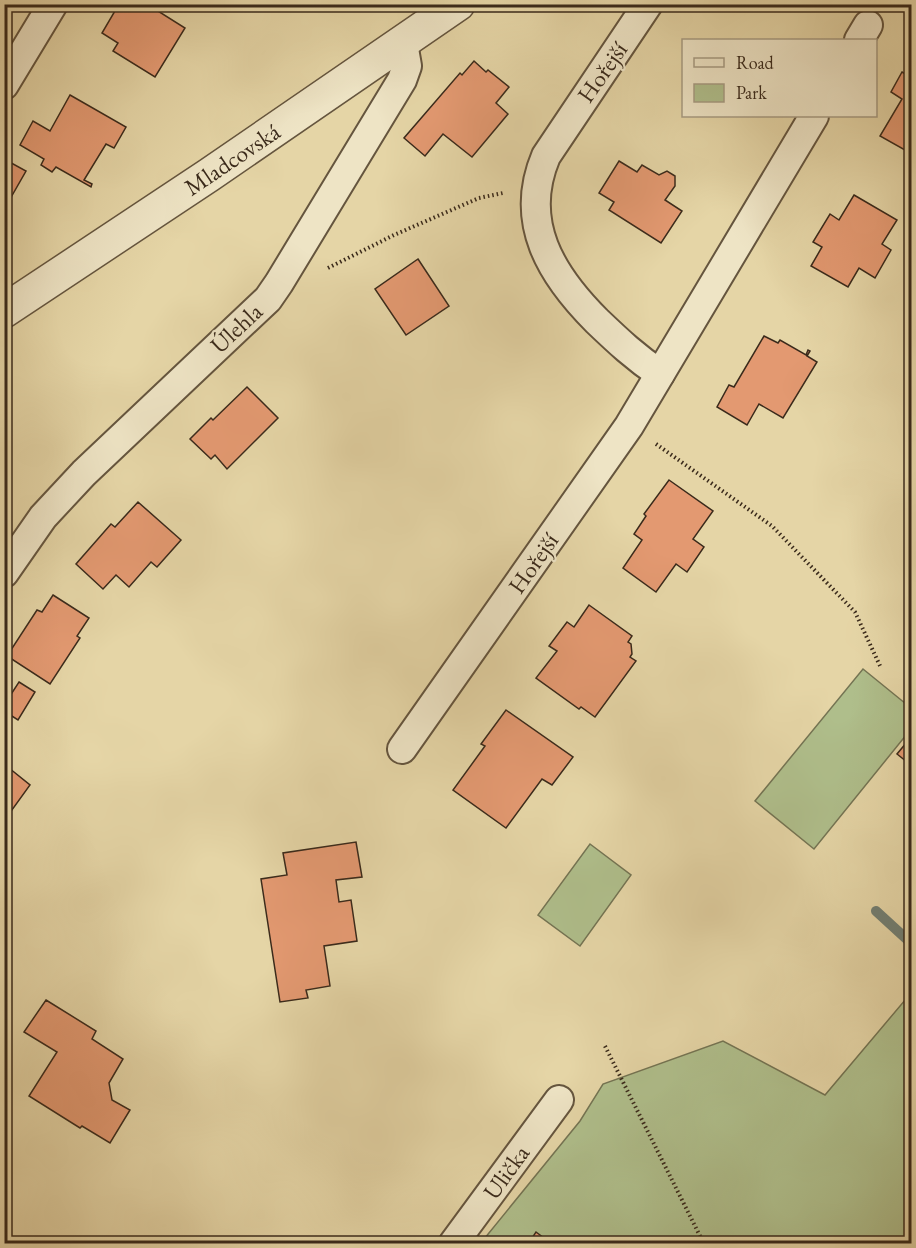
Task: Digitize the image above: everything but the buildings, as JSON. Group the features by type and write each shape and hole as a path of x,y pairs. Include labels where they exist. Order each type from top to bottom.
{"street":[{"path":"4,85 53,4"},
{"name":"Mladcovská","path":"4,311 458,4"},
{"name":"Hořejší","path":"648,4 546,156 539,173 536,218 552,266 566,286 632,355 660,374"},
{"name":"Úlehla","path":"4,573 43,517 84,473 268,299 398,89 407,66 403,42"},
{"name":"Hořejší","path":"402,750 629,426 813,117"},
{"name":"Ulička","path":"453,1244 559,1100"}],"path":[{"path":"320,272 394,235 479,198 502,193 508,200"},
{"path":"647,438 772,526 855,612 881,668"},
{"path":"605,1047 704,1244"}],"green space":[{"path":"863,669 911,708 911,729 814,849 755,801"},
{"path":"590,844 631,875 580,946 538,915"},
{"path":"911,993 911,1243 480,1244 580,1121 603,1084 723,1041 825,1095"}],"waterway":[{"path":"876,911 912,944"}]}
